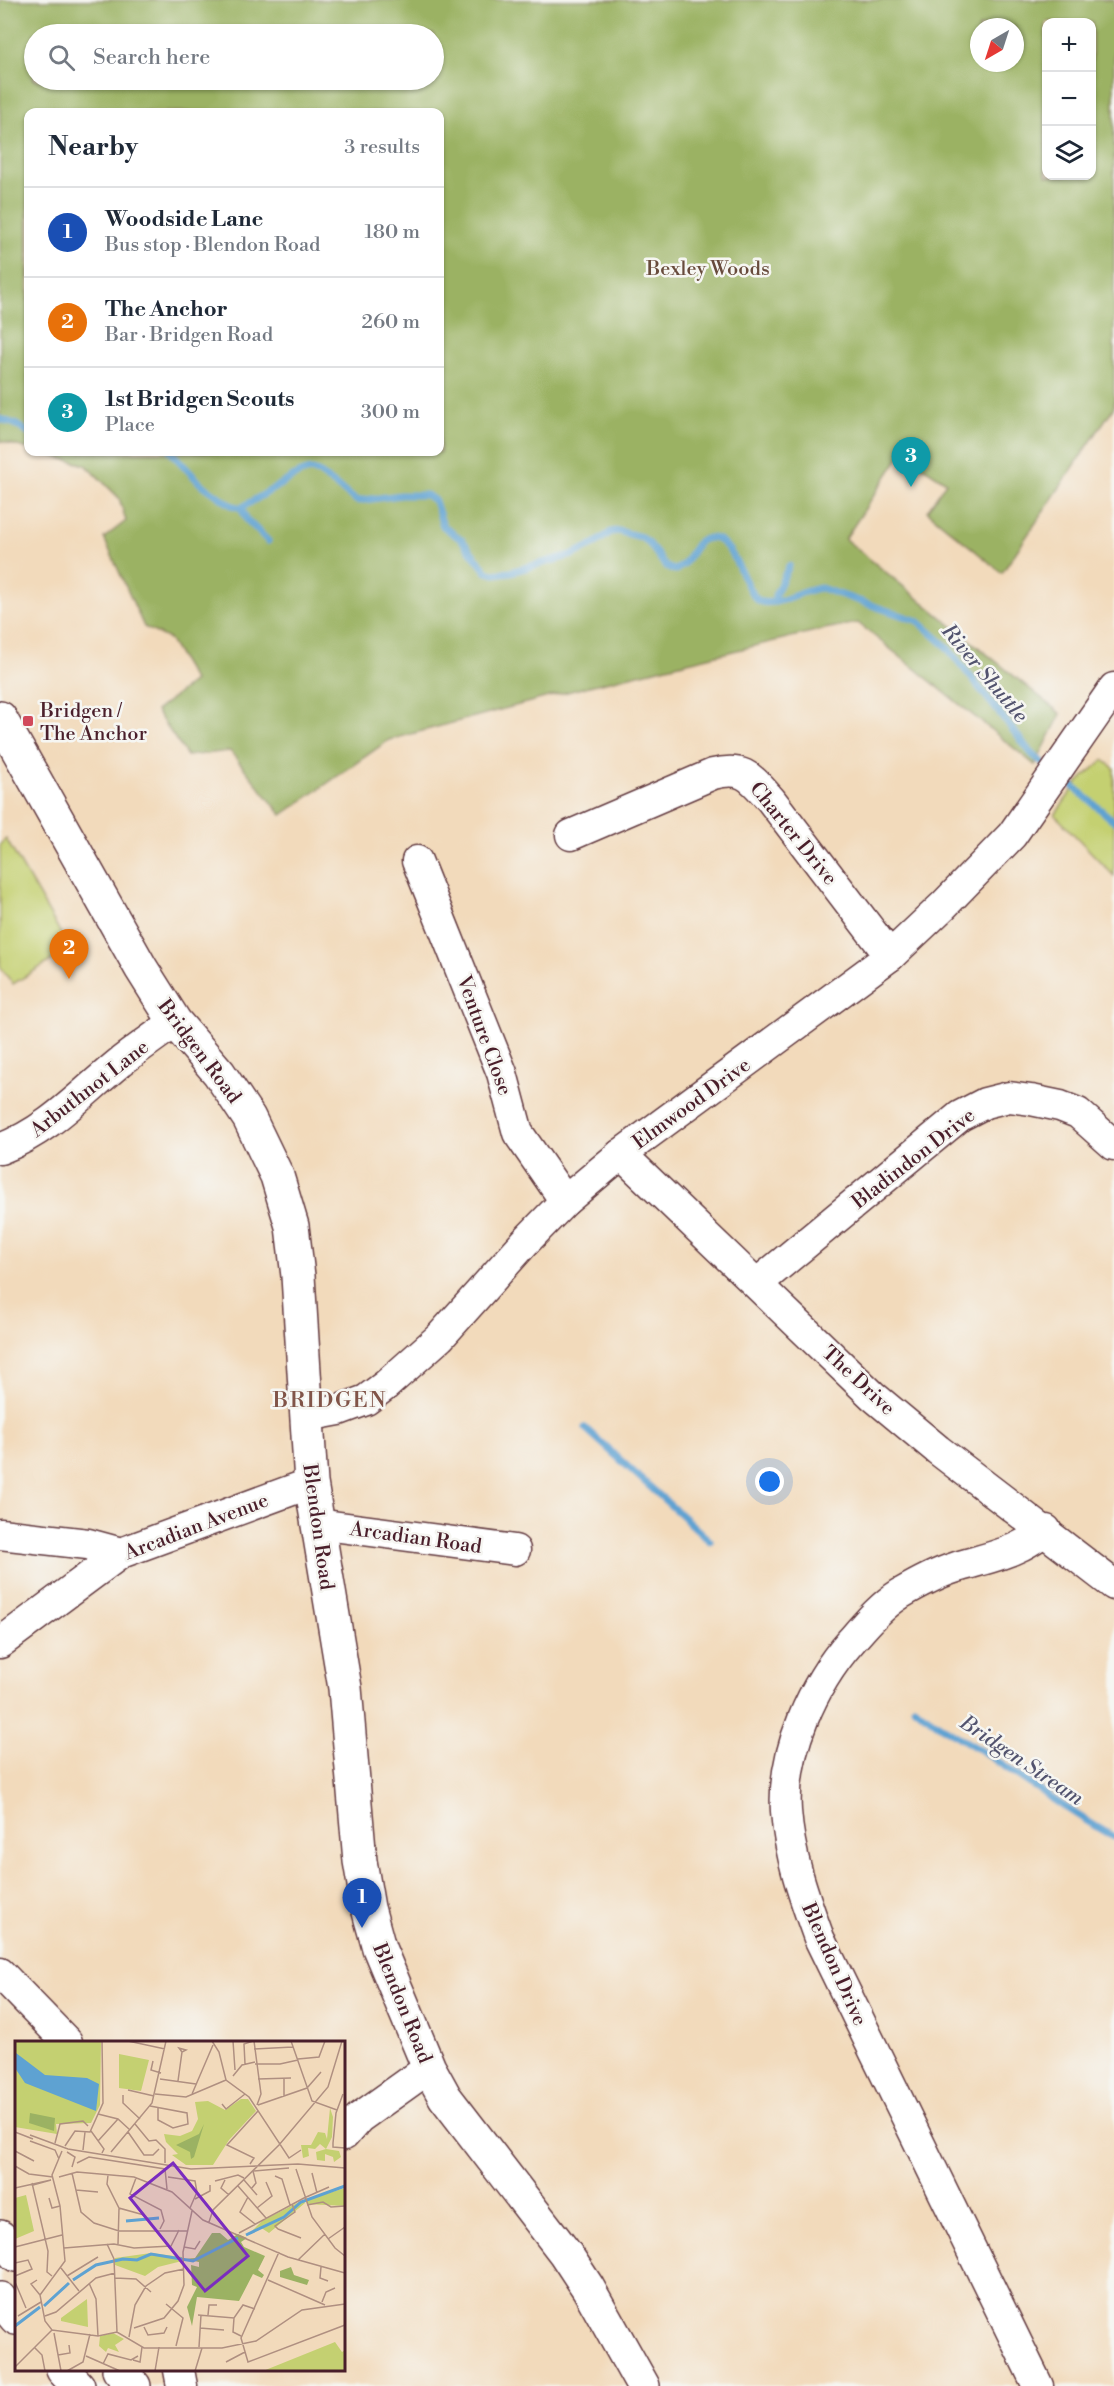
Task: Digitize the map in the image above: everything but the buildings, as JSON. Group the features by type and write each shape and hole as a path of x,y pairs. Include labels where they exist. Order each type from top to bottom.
{"main road":[{"name":"Bridgen Road","path":"0,718 141,968 175,1022 219,1072 249,1118 278,1176 292,1226 298,1276 307,1416"},
{"name":"Blendon Road","path":"307,1416 316,1524 345,1688 360,1861 368,1908 379,1947 429,2068 445,2097 548,2228 588,2288 643,2386"},
{"path":"0,2237 15,2254"},
{"path":"0,2299 15,2317"},
{"path":"64,2371 78,2386"},
{"path":"120,2371 134,2386"}],"street":[{"name":"Elmwood Drive","path":"307,1416 339,1410 369,1399 441,1337 525,1242 565,1201 621,1154 890,956 975,875 1012,835 1114,687"},
{"name":"Charter Drive","path":"571,835 713,774 729,770 742,773 754,780 771,800 890,956"},
{"name":"Venture Close","path":"417,861 502,1073 518,1133 565,1201"},
{"name":"Arbuthnot Lane","path":"0,1149 23,1140 66,1111 119,1063 175,1022"},
{"name":"Bladindon Drive","path":"758,1283 960,1116 985,1103 1009,1097 1060,1106 1078,1113 1114,1145"},
{"name":"The Drive","path":"621,1154 891,1411 938,1450 1046,1530 1114,1585"},
{"name":"Arcadian Avenue","path":"0,1643 121,1552 311,1483"},
{"name":"Arcadian Road","path":"316,1524 515,1550"},
{"name":"Blendon Drive","path":"1038,2386 819,1938 794,1862 786,1809 788,1775 799,1731 812,1697 841,1652 876,1614 898,1595 926,1580 952,1568 978,1562 1019,1547 1046,1530"},
{"path":"0,1533 88,1544 121,1552"},
{"path":"0,1973 65,2041"},
{"path":"345,2134 359,2118 429,2068"},
{"path":"180,2371 182,2386"}],"green space":[{"name":"Bexley Woods","path":"0,0 1114,0 1114,407 1002,573 927,511 946,482 902,453 845,539 1061,714 1035,765 858,623 824,629 593,685 389,740 282,815 230,751 187,756 156,711 194,681 169,639 144,627 104,538 126,521 119,498 86,465 52,456 444,456 444,108 24,108 24,448 0,441"},
{"path":"1103,760 1114,768 1114,876 1055,815 1078,782"},
{"path":"6,839 70,949 13,984 0,967 0,844"}],"waterway":[{"name":"River Shuttle","path":"0,419 15,424 24,430"},
{"name":"River Shuttle","path":"175,456 200,483 231,505 241,508 298,474 310,470 319,473 357,501 401,495 427,495 435,501 443,526 462,540 487,572 494,574 510,572 572,555 593,545 611,532 618,531 641,537 648,542 664,564 676,570 684,564 699,541 713,538 728,549 751,591 762,602 776,602 821,588 918,621 946,646 1032,754 1049,768"},
{"path":"241,508 247,520 268,541"},
{"path":"775,602 775,595 789,566"},
{"name":"River Shuttle","path":"1061,776 1114,821"},
{"name":"Bridgen Stream","path":"585,1428 710,1541"},
{"name":"Bridgen Stream","path":"914,1707 1114,1837"}],"place":[{"name":"1st Bridgen Scouts","path":"911,487"},
{"name":"Bridgen / The Anchor","path":"28,721"},
{"name":"The Anchor","path":"69,979"},
{"name":"Woodside Lane","path":"362,1928"}],"district":[{"name":"BRIDGEN","path":"330,1399"}]}
